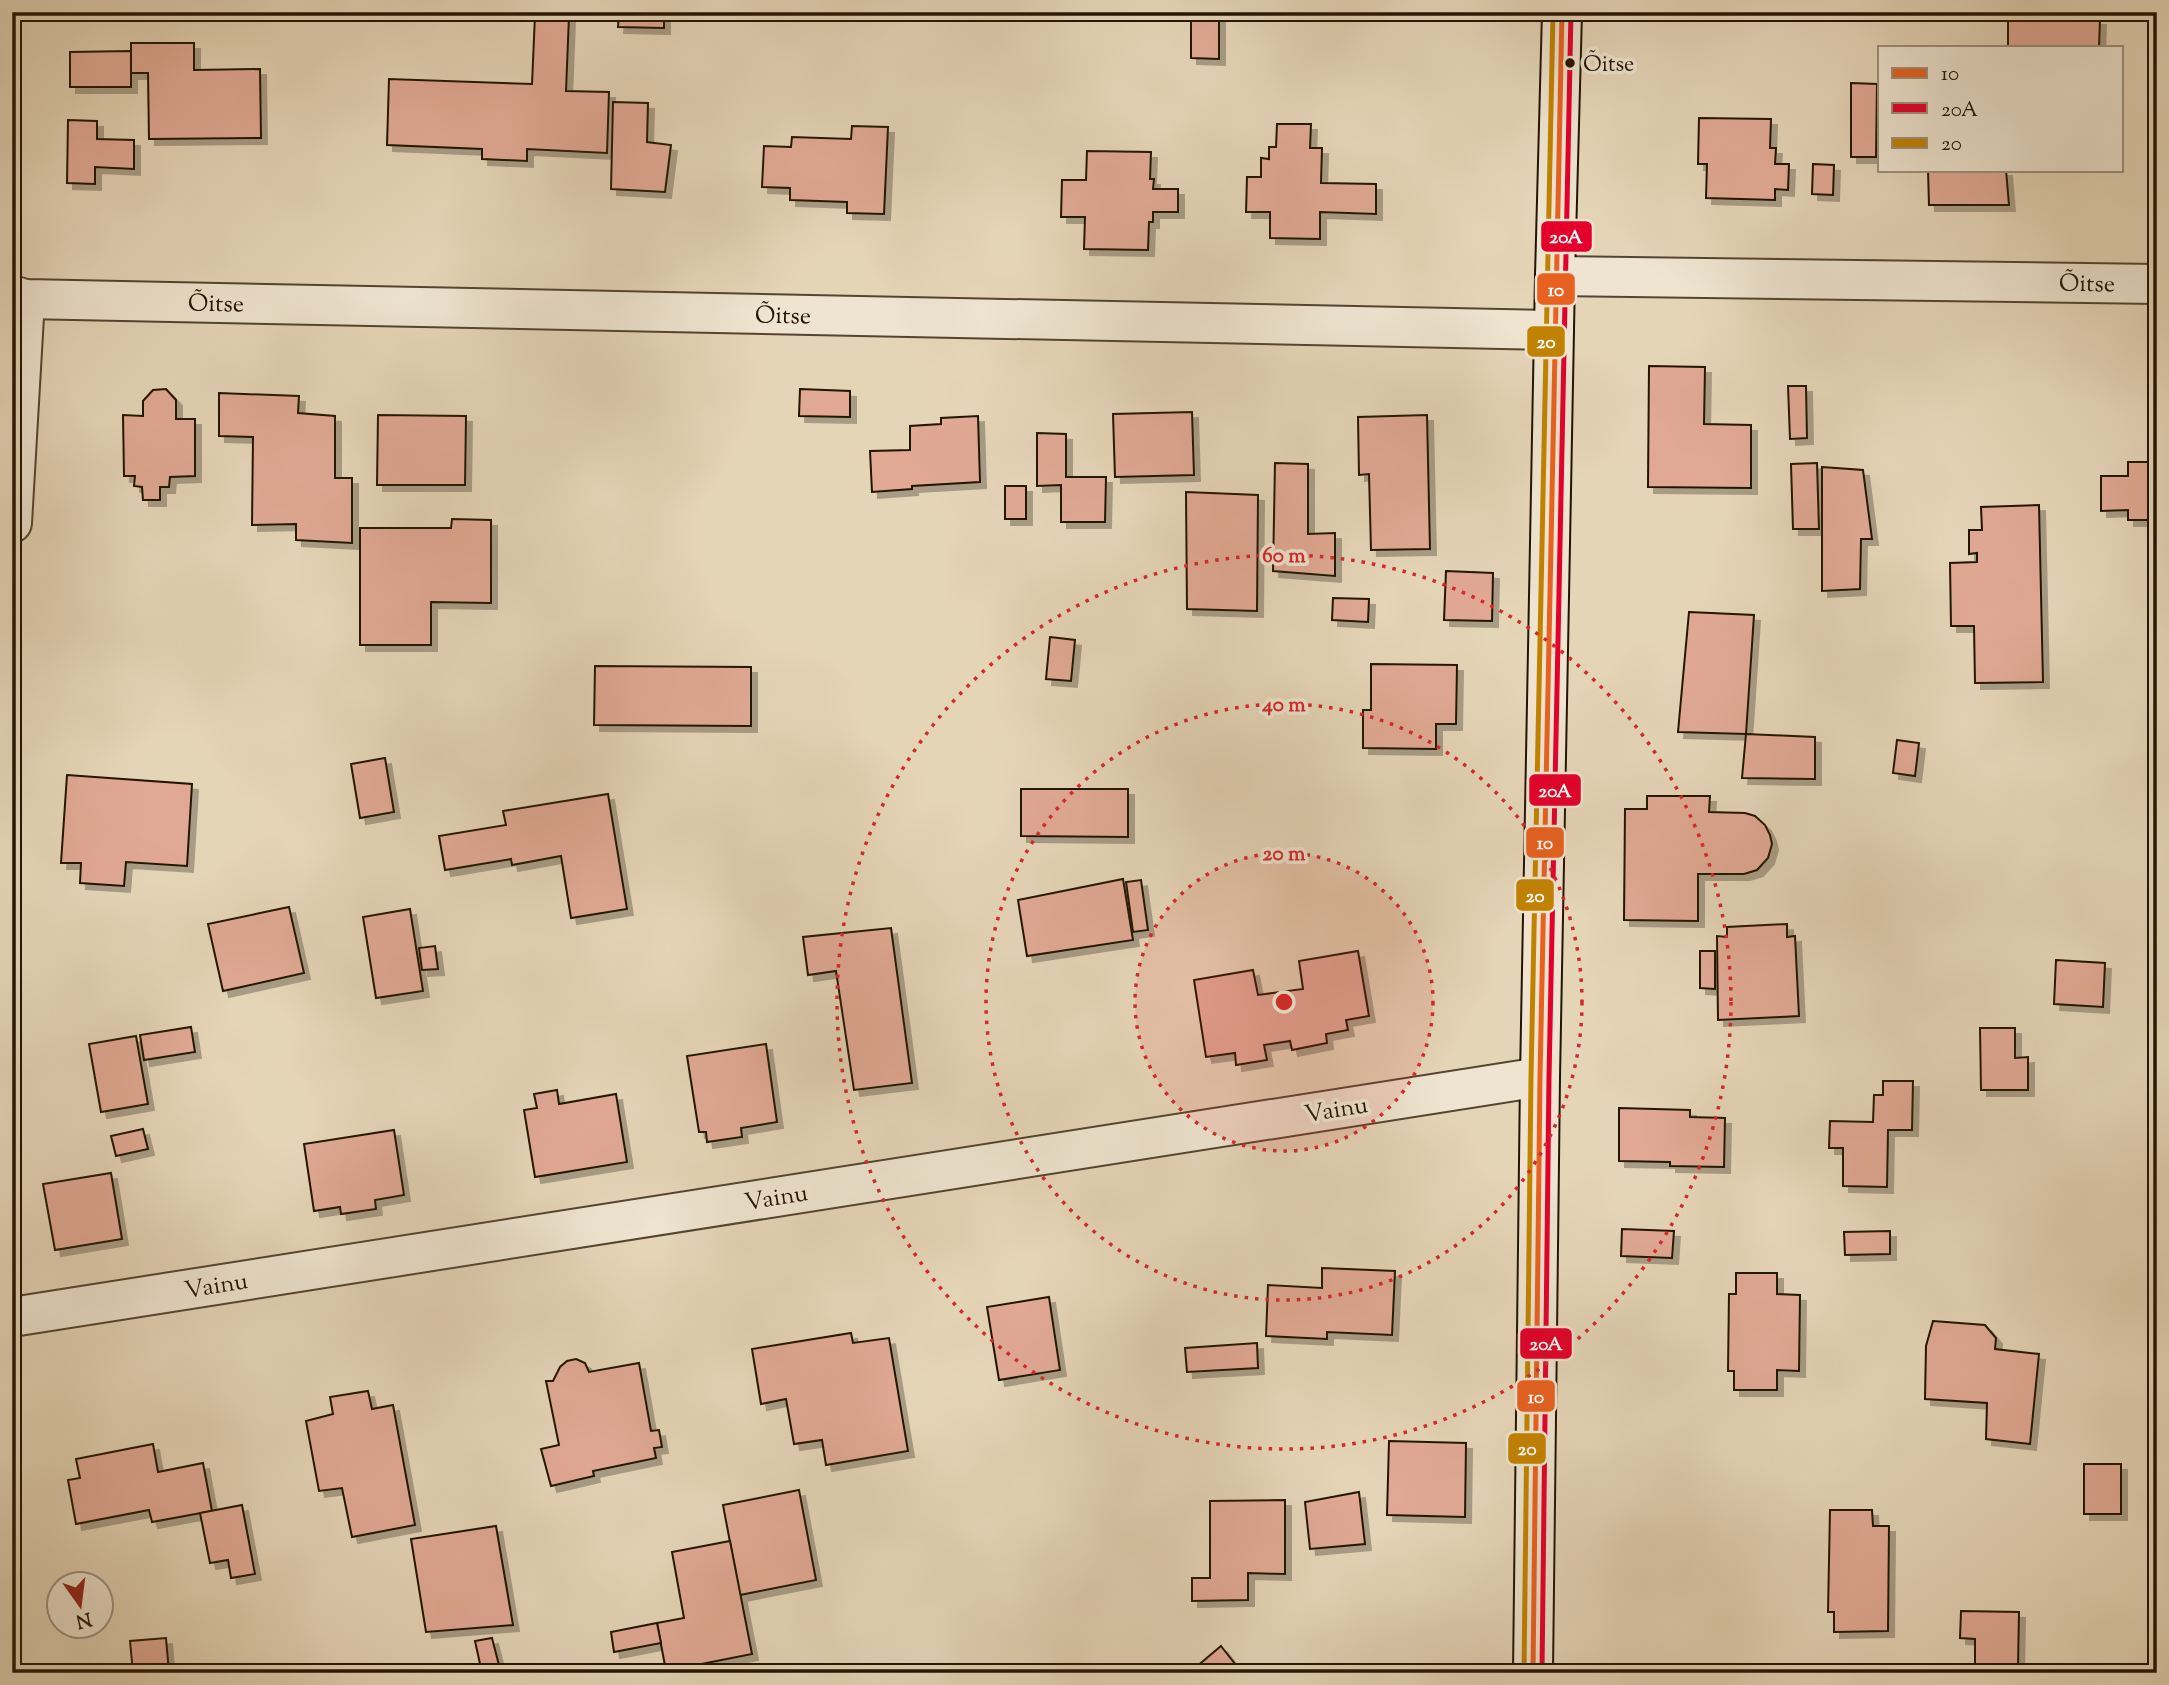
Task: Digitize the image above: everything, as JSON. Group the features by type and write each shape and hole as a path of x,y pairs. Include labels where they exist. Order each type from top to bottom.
{"street":[{"path":"1533,1673 1540,1077 1562,12"},
{"name":"Õitse","path":"1555,276 2157,284"},
{"path":"12,523 18,297"},
{"name":"Õitse","path":"18,297 1554,330"},
{"name":"Vainu","path":"12,1317 1540,1077"}],"building":[{"path":"619,12 664,12 664,28 618,27"},
{"path":"1191,12 1219,12 1219,59 1191,58"},
{"path":"535,15 569,16 566,91 609,92 607,153 527,149 527,161 482,159 482,149 387,145 389,79 532,84"},
{"path":"2008,16 2100,19 2099,46 2008,46"},
{"path":"131,43 194,43 194,70 260,69 261,138 149,139 148,73 131,73"},
{"path":"131,51 131,87 70,87 70,52"},
{"path":"1851,83 1877,84 1876,157 1851,157"},
{"path":"613,102 648,103 647,142 671,145 665,192 611,189"},
{"path":"1699,118 1771,119 1770,148 1776,148 1775,164 1789,164 1788,190 1775,189 1775,200 1706,198 1707,164 1698,164"},
{"path":"68,120 97,121 97,139 134,140 134,169 95,167 95,184 67,183"},
{"path":"1277,124 1311,124 1310,148 1322,148 1321,183 1376,184 1376,214 1320,212 1320,239 1270,238 1270,212 1246,212 1247,177 1261,177 1261,158 1269,159 1269,147 1276,147"},
{"path":"852,126 888,127 884,214 847,213 847,202 790,200 790,188 762,187 764,146 791,147 792,137 851,139"},
{"path":"1087,151 1151,152 1150,179 1154,179 1153,189 1178,189 1178,212 1153,212 1153,222 1149,222 1148,250 1084,249 1085,217 1061,217 1062,180 1086,180"},
{"path":"1813,164 1834,165 1833,195 1812,194"},
{"path":"1928,172 2006,172 2009,205 1929,205"},
{"path":"1649,366 1705,367 1704,424 1751,425 1751,488 1648,487"},
{"path":"1788,386 1806,386 1807,438 1790,439"},
{"path":"166,389 176,400 176,419 195,419 195,476 170,477 169,487 160,487 160,500 143,500 142,487 134,486 135,476 124,476 123,415 143,416 143,401 153,390"},
{"path":"800,389 850,391 850,417 799,416"},
{"path":"219,393 299,396 298,413 335,416 335,478 352,478 352,543 296,540 296,524 252,525 253,437 219,436"},
{"path":"1192,412 1194,475 1115,477 1113,414"},
{"path":"378,415 466,416 465,485 377,485"},
{"path":"1427,415 1430,549 1371,550 1369,474 1359,475 1358,417"},
{"path":"978,416 980,482 912,486 912,489 872,492 870,451 910,450 910,426 941,424 941,418"},
{"path":"1037,433 1066,434 1066,477 1106,477 1105,522 1061,522 1061,485 1037,486"},
{"path":"2128,462 2157,462 2157,520 2128,520 2128,510 2101,511 2101,476 2128,476"},
{"path":"1275,463 1308,464 1308,534 1335,533 1335,576 1273,571"},
{"path":"1817,463 1819,529 1793,529 1791,464"},
{"path":"1822,467 1863,470 1872,539 1861,539 1860,589 1822,591"},
{"path":"1005,486 1026,486 1026,519 1005,519"},
{"path":"1186,492 1258,495 1257,611 1187,609"},
{"path":"2039,505 2043,682 1975,683 1974,626 1951,626 1950,563 1977,562 1977,553 1969,554 1969,530 1982,530 1981,507"},
{"path":"452,519 491,520 491,603 431,602 431,645 360,645 360,528 451,528"},
{"path":"1446,571 1493,573 1492,621 1444,620"},
{"path":"1333,598 1369,599 1368,622 1332,620"},
{"path":"1689,612 1754,615 1746,734 1678,732"},
{"path":"1050,637 1075,640 1071,681 1046,679"},
{"path":"1371,664 1457,665 1456,724 1436,724 1436,749 1363,748 1363,710 1371,710"},
{"path":"595,666 751,667 751,726 594,725"},
{"path":"1746,734 1815,737 1815,779 1742,778"},
{"path":"1897,740 1919,743 1915,776 1893,773"},
{"path":"385,758 394,812 360,818 351,764"},
{"path":"67,775 192,784 187,866 126,862 124,886 80,883 81,863 61,863"},
{"path":"1021,789 1128,789 1128,837 1021,836"},
{"path":"608,794 627,909 571,918 561,856 512,865 511,859 445,870 439,836 506,825 503,811"},
{"path":"1647,796 1710,796 1709,812 1745,813 1755,816 1765,825 1770,835 1772,844 1768,858 1757,870 1744,874 1698,874 1698,921 1624,920 1625,809 1647,809"},
{"path":"1123,879 1133,940 1027,956 1018,900"},
{"path":"1141,880 1148,930 1133,932 1126,882"},
{"path":"289,907 304,973 223,991 208,924"},
{"path":"410,909 423,991 376,998 363,917"},
{"path":"1787,924 1787,937 1795,936 1799,1016 1718,1020 1717,936 1727,937 1727,927"},
{"path":"891,928 912,1083 854,1090 836,971 808,975 803,937"},
{"path":"435,946 438,969 422,970 419,948"},
{"path":"1358,951 1369,1016 1346,1020 1348,1030 1326,1034 1327,1043 1292,1050 1290,1041 1264,1045 1267,1060 1236,1065 1235,1053 1206,1057 1194,980 1253,970 1258,995 1303,989 1299,961"},
{"path":"1700,951 1715,951 1715,989 1700,988"},
{"path":"2056,960 2105,963 2103,1007 2054,1004"},
{"path":"191,1027 195,1052 144,1060 140,1035"},
{"path":"1980,1028 2015,1028 2015,1058 2028,1057 2028,1090 1981,1090"},
{"path":"136,1036 148,1104 101,1112 89,1044"},
{"path":"766,1044 777,1122 741,1128 742,1137 707,1142 706,1132 699,1132 687,1056"},
{"path":"1883,1081 1913,1081 1912,1130 1888,1130 1887,1187 1843,1186 1843,1148 1829,1148 1830,1121 1873,1122 1874,1095 1883,1095"},
{"path":"557,1090 559,1104 616,1094 627,1162 535,1177 524,1110 537,1108 534,1094"},
{"path":"1619,1108 1690,1110 1690,1117 1725,1118 1724,1167 1619,1161"},
{"path":"143,1129 148,1149 116,1156 111,1136"},
{"path":"394,1130 404,1195 375,1200 376,1209 341,1214 340,1207 314,1211 304,1144"},
{"path":"111,1173 122,1239 55,1250 43,1184"},
{"path":"1622,1229 1674,1231 1672,1258 1621,1256"},
{"path":"1890,1231 1890,1254 1845,1255 1844,1232"},
{"path":"1322,1268 1395,1271 1392,1335 1327,1332 1327,1339 1266,1336 1268,1285 1322,1288"},
{"path":"1736,1273 1777,1273 1777,1294 1800,1295 1799,1371 1777,1370 1777,1390 1734,1390 1734,1371 1728,1371 1729,1294 1736,1294"},
{"path":"1049,1297 1060,1370 999,1380 987,1307"},
{"path":"1933,1321 1985,1325 1996,1338 1995,1349 2039,1354 2030,1444 1986,1439 1987,1403 1925,1399 1926,1346"},
{"path":"851,1333 853,1343 889,1338 908,1451 826,1465 822,1440 794,1444 786,1399 761,1404 752,1349"},
{"path":"1257,1343 1258,1368 1187,1372 1185,1348"},
{"path":"576,1359 585,1363 589,1372 639,1363 651,1431 659,1430 662,1447 654,1448 656,1458 593,1471 594,1476 551,1486 541,1449 559,1445 546,1381 553,1381 560,1367 567,1361"},
{"path":"368,1391 372,1409 393,1405 415,1525 352,1537 342,1488 319,1491 306,1421 333,1414 330,1397"},
{"path":"1389,1441 1466,1443 1465,1517 1387,1515"},
{"path":"153,1444 158,1472 203,1463 212,1511 152,1522 149,1510 76,1524 68,1480 80,1478 76,1459"},
{"path":"2084,1464 2121,1464 2121,1514 2084,1514"},
{"path":"799,1490 816,1580 740,1595 723,1505"},
{"path":"1359,1492 1365,1544 1310,1549 1305,1502"},
{"path":"1285,1500 1285,1574 1248,1573 1248,1600 1192,1601 1192,1578 1210,1578 1210,1501"},
{"path":"242,1505 255,1574 231,1578 228,1560 210,1563 200,1513"},
{"path":"1830,1510 1872,1510 1873,1526 1889,1526 1888,1631 1834,1632 1834,1612 1828,1612"},
{"path":"496,1526 513,1625 426,1632 411,1539"},
{"path":"730,1541 752,1654 666,1671 657,1623 684,1618 672,1552"},
{"path":"1961,1611 2019,1612 2018,1667 1975,1666 1975,1639 1960,1638"},
{"path":"657,1623 661,1643 614,1652 611,1632"},
{"path":"166,1638 169,1673 133,1673 130,1641"},
{"path":"492,1638 501,1673 482,1673 475,1641"},
{"path":"1221,1646 1242,1673 1189,1673"}],"transit line":[{"name":"20","path":"1524,1673 1531,1077 1553,12"},
{"name":"10","path":"1533,1673 1540,1077 1562,12"},
{"name":"20A","path":"1542,1673 1549,1077 1571,12"}],"place":[{"name":"Õitse","path":"1570,63"}]}
